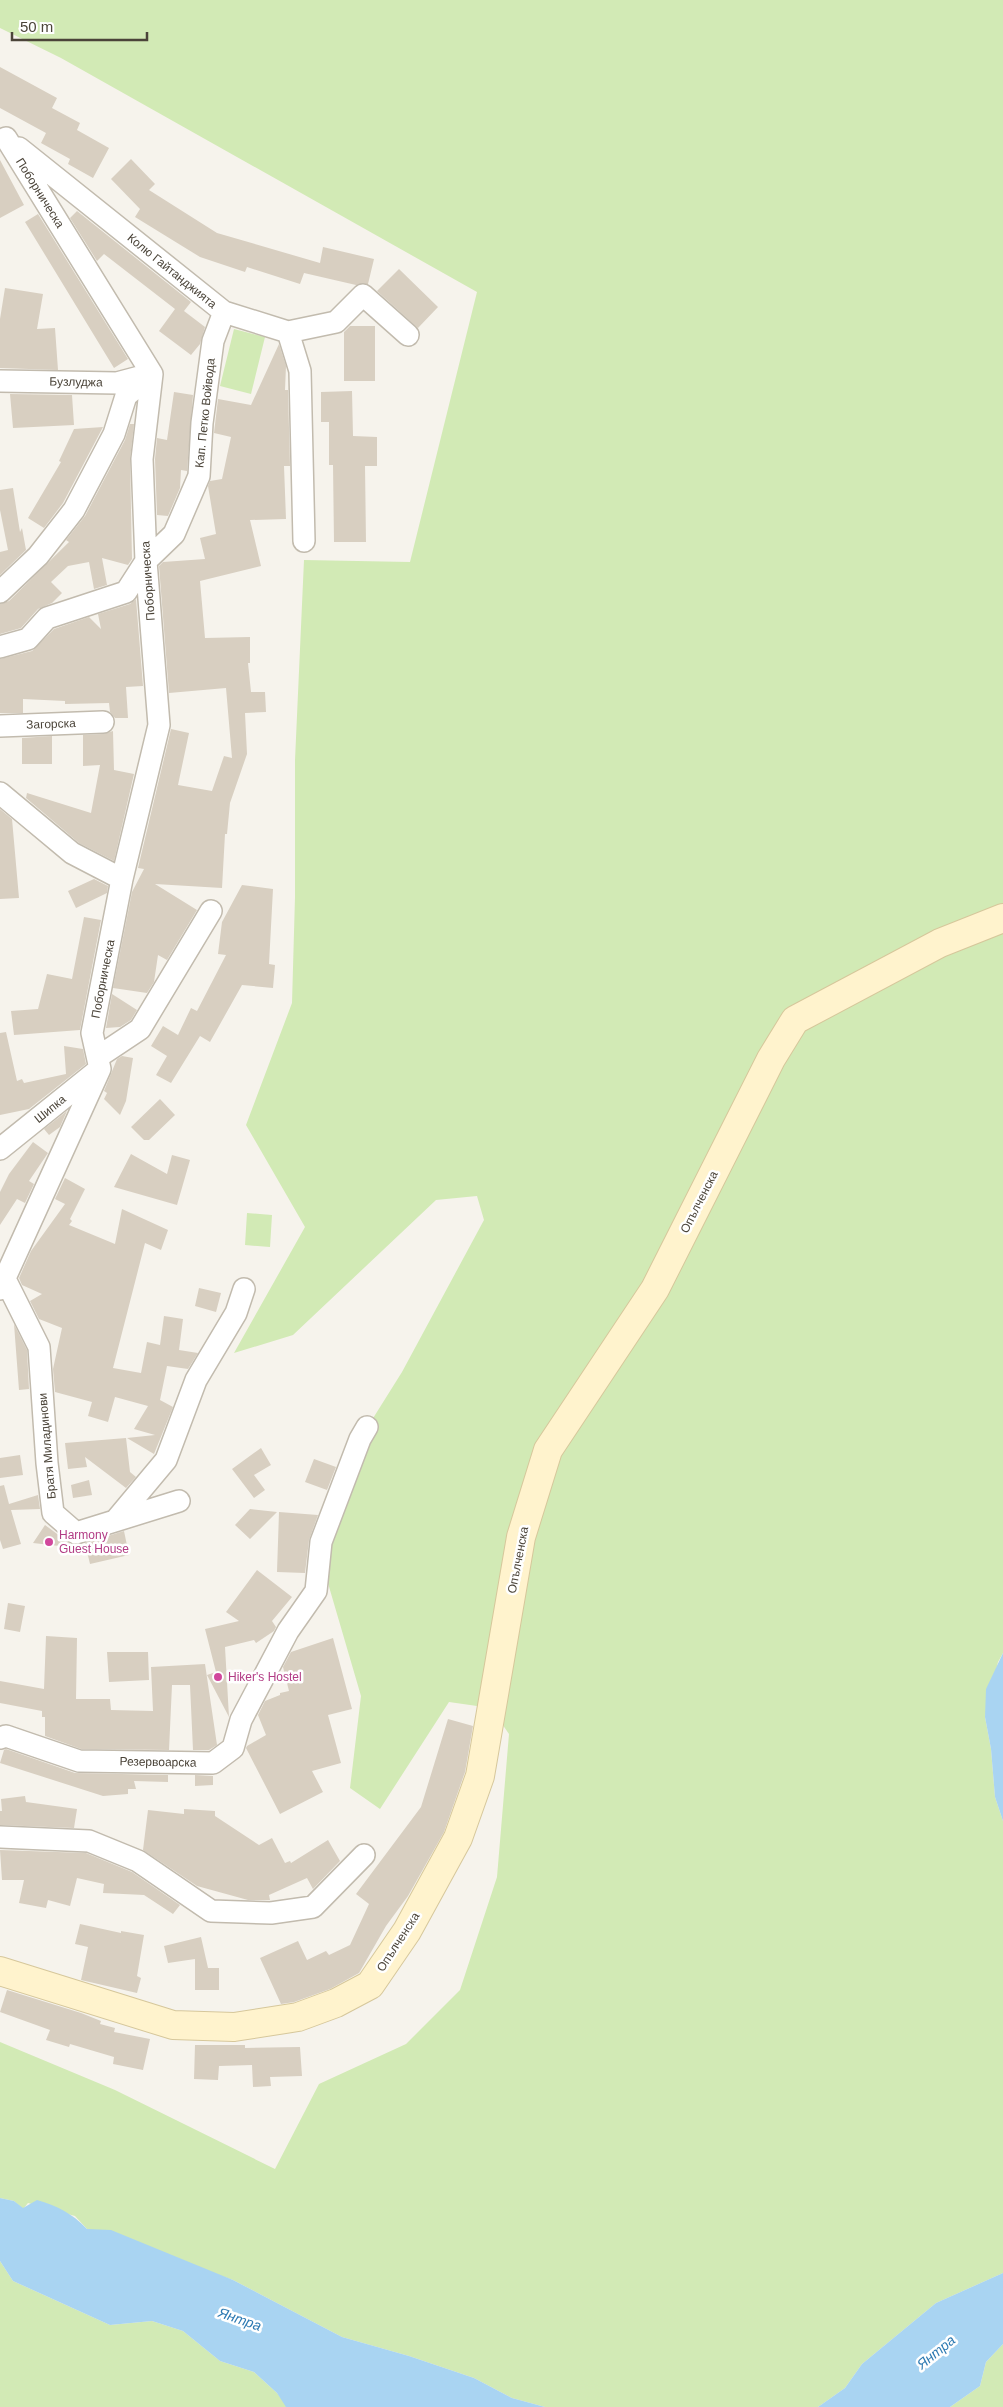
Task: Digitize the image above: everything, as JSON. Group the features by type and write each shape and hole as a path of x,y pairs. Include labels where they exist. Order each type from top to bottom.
{"street":[{"name":"Колю Гайтанджията","path":"3,135 224,312 288,332 336,322 363,295 408,335"},
{"name":"Поборническа","path":"3,135 152,374 142,459 146,561 159,725 122,879 92,1033 99,1063"},
{"name":"Кап. Петко Войвода","path":"0,647 28,639 47,618 126,592 146,561 174,534 199,476 202,423 213,341 224,312"},
{"path":"288,332 300,372 304,541"},
{"name":"Бузлуджа","path":"0,381 117,383 152,374"},
{"path":"0,592 38,556 74,510 114,434 126,396 152,374"},
{"name":"Загорска","path":"0,726 103,722"},
{"path":"0,793 72,853 122,879"},
{"path":"2,1284 99,1063 140,1029 211,911"},
{"name":"Опълченска","path":"0,1971 173,2025 234,2028 298,2018 336,2003 370,1985 407,1931 458,1838 480,1776 521,1537 548,1450 655,1289 771,1059 795,1020 940,943 1003,918"},
{"name":"Шипка","path":"0,1149 99,1063"},
{"name":"Братя Миладинови","path":"2,1284 39,1347 47,1463 54,1513 76,1534 179,1501"},
{"path":"115,1521 166,1460 196,1380 236,1313 244,1289"},
{"name":"Резервоарска","path":"0,1738 6,1736 79,1761 213,1763 233,1748 241,1720 288,1631 316,1591 321,1542 360,1439 368,1427"},
{"path":"0,1837 89,1841 138,1861 211,1911 271,1913 313,1907 364,1855"}],"green space":[{"path":"0,0 1003,0 1003,1653 998,1662 985,1717 991,1749 995,1797 1003,1821 1003,2273 936,2303 862,2364 845,2388 818,2407 545,2407 512,2398 474,2378 409,2356 342,2337 233,2280 87,2229 75,2216 28,2203 23,2209 14,2201 0,2198 0,2042 115,2090 275,2169 319,2084 406,2044 460,1990 497,1877 509,1734 491,1708 449,1702 380,1809 350,1788 361,1696 325,1573 321,1542 360,1439 402,1372 484,1220 477,1196 436,1200 293,1335 234,1353 305,1227 246,1125 292,1003 295,897 295,760 304,560 410,562 477,292 61,58 0,28"},
{"path":"234,329 265,337 251,394 220,386"},
{"path":"247,1213 272,1215 270,1247 245,1245"},
{"path":"0,2261 13,2281 110,2325 152,2321 183,2331 220,2361 254,2372 277,2393 288,2407 0,2407"},
{"path":"1003,2344 1003,2407 950,2407 980,2386 986,2362"}],"water":[{"path":"1003,1653 1003,1821 995,1797 991,1749 985,1717 986,1689"},
{"name":"Янтра","path":"0,2198 14,2201 23,2208 37,2200 51,2205 70,2214 87,2229 111,2230 233,2280 342,2337 409,2356 474,2378 512,2398 545,2407 286,2407 277,2393 254,2372 220,2361 183,2331 152,2321 110,2325 13,2281 0,2261"},
{"name":"Янтра","path":"1003,2273 1003,2344 986,2362 980,2386 950,2407 818,2407 845,2388 862,2364 936,2303"}],"building":[{"path":"0,67 57,98 52,108 80,123 77,130 109,148 93,178 68,164 70,159 41,143 46,133 0,108"},
{"path":"131,159 155,184 149,190 217,233 320,263 323,247 374,259 368,284 356,285 304,273 300,284 247,267 245,272 200,257 135,217 140,209 111,179"},
{"path":"0,160 24,205 0,218"},
{"path":"77,211 191,302 184,311 205,327 200,344 191,355 159,331 175,309 104,254 97,261 70,218"},
{"path":"38,214 128,359 114,368 25,222"},
{"path":"399,269 438,307 418,328 377,291"},
{"path":"5,288 43,294 37,329 55,328 58,370 0,368 0,319"},
{"path":"350,326 375,326 375,381 344,381 344,332"},
{"path":"279,344 286,366 285,390 288,390 290,466 284,466 286,519 250,520 261,566 200,581 205,638 250,637 250,663 248,663 251,692 265,692 266,712 245,713 247,754 230,803 227,834 225,834 222,888 155,884 197,910 167,960 158,955 154,982 147,993 113,988 132,892 144,869 138,868 171,729 189,733 178,785 212,791 224,756 232,758 226,688 169,693 159,566 163,562 205,559 200,538 216,534 208,486 210,481 222,479 231,437 214,433 218,399 251,405"},
{"path":"352,391 353,436 377,437 377,466 365,466 366,542 334,542 333,465 329,465 329,422 321,422 321,392"},
{"path":"174,392 193,395 187,471 181,470 180,488 168,516 157,515 155,459 157,438 167,440"},
{"path":"10,394 72,395 74,425 13,428"},
{"path":"130,424 134,424 130,459 132,559 128,565 102,558 107,585 94,589 89,562 68,566 51,582 62,593 52,603 38,609 21,628 0,634 0,604 9,601 69,542 66,540 85,516 125,440"},
{"path":"103,427 63,503 44,528 28,518 61,462 59,461 74,429"},
{"path":"13,488 20,532 22,528 26,550 0,575 0,552 8,550 0,510 0,490"},
{"path":"136,599 143,686 126,687 128,718 115,718 110,712 109,703 65,704 65,701 23,699 23,713 0,713 0,659 32,651 54,629 89,617 101,629 98,614 130,604"},
{"path":"113,731 114,770 134,774 114,861 79,843 26,798 27,793 91,813 100,765 83,766 83,735 103,734"},
{"path":"52,736 52,764 22,764 22,738"},
{"path":"0,809 12,819 19,898 0,899"},
{"path":"94,879 108,886 107,893 76,908 68,891"},
{"path":"242,885 273,889 269,964 275,965 273,988 242,985 210,1042 200,1036 171,1083 156,1075 167,1056 151,1046 163,1026 178,1035 191,1008 197,1011 226,955 218,954 222,922"},
{"path":"84,917 101,920 80,1030 14,1035 11,1011 38,1009 47,974 72,979"},
{"path":"112,994 137,1010 131,1020 120,1027 106,1028"},
{"path":"6,1032 17,1081 22,1079 24,1083 66,1074 64,1046 83,1049 86,1064 29,1109 0,1115 0,1033"},
{"path":"122,1056 133,1058 126,1101 120,1115 104,1099 107,1093 104,1091 117,1059"},
{"path":"160,1099 175,1115 149,1140 144,1140 131,1127"},
{"path":"67,1111 60,1127 49,1135 44,1129"},
{"path":"33,1142 48,1153 29,1181 34,1184 25,1203 17,1199 0,1225 0,1192 9,1174"},
{"path":"131,1154 167,1174 172,1155 190,1160 177,1205 114,1187"},
{"path":"65,1178 85,1189 70,1219 72,1221 69,1225 115,1244 122,1209 168,1230 161,1250 145,1243 113,1368 141,1373 147,1342 160,1345 164,1316 183,1319 179,1350 198,1353 188,1369 167,1366 160,1400 173,1407 154,1454 127,1438 155,1435 134,1429 148,1406 115,1397 108,1422 88,1416 92,1402 55,1392 53,1369 62,1328 39,1319 30,1301 42,1294 22,1285 19,1278 31,1251 65,1204 55,1199"},
{"path":"199,1288 221,1293 216,1312 195,1306"},
{"path":"14,1324 27,1350 29,1389 19,1390"},
{"path":"126,1438 130,1472 136,1477 126,1488 85,1457 87,1467 68,1469 65,1443"},
{"path":"261,1448 271,1465 254,1475 265,1490 254,1498 232,1469"},
{"path":"20,1455 23,1475 0,1478 0,1458"},
{"path":"314,1459 336,1467 327,1490 305,1482"},
{"path":"89,1480 92,1495 73,1498 71,1485"},
{"path":"4,1485 9,1504 38,1495 40,1509 11,1510 21,1544 3,1549 0,1540 0,1486"},
{"path":"250,1509 277,1512 250,1539 235,1525"},
{"path":"279,1512 318,1515 309,1540 305,1573 277,1572"},
{"name":"Harmony Guest House","path":"45,1525 68,1542 77,1548 33,1543"},
{"path":"124,1531 129,1555 90,1564 85,1543"},
{"path":"257,1570 292,1597 272,1621 276,1627 274,1631 256,1643 254,1640 225,1647 229,1717 207,1675 216,1672 205,1629 239,1621 226,1612"},
{"path":"8,1603 25,1606 20,1632 4,1629"},
{"path":"46,1636 77,1638 76,1699 110,1699 111,1710 153,1711 151,1667 205,1664 217,1745 209,1750 193,1750 190,1685 172,1685 169,1750 81,1749 45,1736 45,1717 42,1717 42,1711 0,1703 0,1681 44,1689"},
{"path":"333,1638 352,1709 328,1715 341,1763 312,1771 323,1792 280,1814 246,1748 266,1735 258,1715 265,1701 280,1695 280,1693 289,1691 283,1667 291,1652"},
{"path":"107,1652 148,1652 149,1680 109,1682"},
{"path":"448,1719 473,1726 465,1772 444,1832 408,1896 386,1926 359,1973 330,1989 294,2002 281,2004 260,1958 298,1941 307,1960 326,1951 329,1955 350,1945 369,1904 356,1894 421,1807"},
{"path":"6,1749 75,1773 168,1775 168,1782 134,1781 136,1789 128,1789 128,1794 103,1796 0,1763"},
{"path":"195,1775 213,1776 213,1785 195,1786"},
{"path":"25,1796 26,1802 77,1809 74,1828 0,1825 1,1799"},
{"path":"184,1809 215,1811 215,1816 259,1845 272,1838 285,1863 290,1861 291,1863 328,1840 340,1861 313,1889 307,1878 269,1895 270,1900 248,1900 197,1886 143,1850 148,1810 184,1814"},
{"path":"0,1850 86,1853 132,1872 180,1905 173,1914 144,1895 103,1893 104,1884 77,1878 70,1906 48,1900 46,1908 19,1903 24,1880 2,1880"},
{"path":"80,1924 121,1933 121,1931 144,1935 137,1976 141,1978 137,1993 81,1980 88,1947 75,1944"},
{"path":"201,1937 208,1968 219,1968 219,1990 195,1990 195,1959 168,1963 164,1946"},
{"path":"7,1990 81,2013 101,2021 100,2024 115,2028 114,2032 150,2039 143,2070 113,2064 114,2057 70,2044 69,2047 46,2040 50,2030 0,2012"},
{"path":"195,2045 245,2045 245,2048 300,2047 302,2076 270,2077 271,2086 253,2087 252,2065 219,2066 218,2080 194,2079"}],"place":[{"name":"Harmony Guest House","path":"49,1542"},
{"name":"Hiker's Hostel","path":"218,1677"}]}
